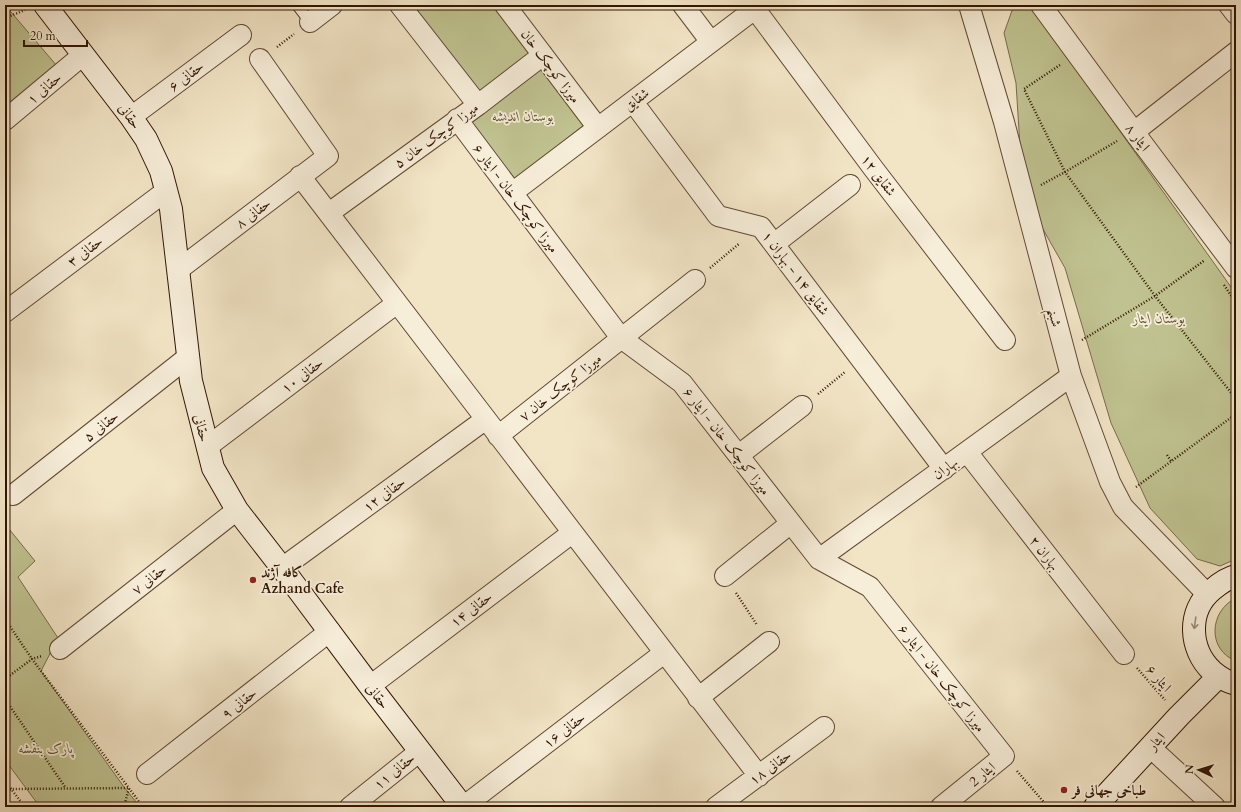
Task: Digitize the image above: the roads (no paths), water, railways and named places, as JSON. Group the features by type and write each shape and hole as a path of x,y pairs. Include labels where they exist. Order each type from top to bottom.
{"main road":[{"name":"حقانی","path":"35,8 83,55 131,117 146,139 161,171 171,209 191,380 213,468 237,510 463,807"},
{"path":"1227,681 1205,664 1196,647 1194,629 1197,610 1207,594 1219,584 1236,576"},
{"name":"ایثار","path":"1095,807 1179,716 1227,681"}],"street":[{"path":"310,22 332,5"},
{"path":"400,5 478,105"},
{"name":"میرزا کوچک خان","path":"505,5 598,128"},
{"path":"683,5 710,42"},
{"name":"شبنم","path":"969,5 1004,122 1071,376 1110,482 1123,507 1207,594"},
{"name":"ایثار ۸","path":"1041,5 1126,136 1236,268"},
{"path":"1229,5 1236,14"},
{"name":"شقایق","path":"512,193 758,7"},
{"name":"شقایق ۱۲","path":"758,7 873,168 1005,340"},
{"name":"حقانی ۶","path":"131,117 241,35"},
{"path":"1126,136 1236,52"},
{"name":"حقانی ۱","path":"5,120 83,55"},
{"name":"میرزا کوچک خان ۵","path":"329,213 478,105 543,55"},
{"name":"حقانی ۸","path":"178,270 328,156 260,59"},
{"name":"شقایق ۱۴ - بهاران ۱","path":"633,102 718,216 761,227 944,469"},
{"name":"میرزا کوچک خان - ایثار ۶","path":"457,119 621,338 682,383 819,559 870,587 1004,756"},
{"path":"300,176 758,776"},
{"path":"774,244 850,186"},
{"name":"حقانی ۳","path":"5,312 166,191"},
{"name":"میرزا کوچک خان ۷","path":"498,436 695,280"},
{"name":"حقانی ۱۰","path":"207,447 397,303"},
{"name":"حقانی ۵","path":"13,496 188,357"},
{"name":"بهاران","path":"819,559 1071,376"},
{"path":"738,455 802,406"},
{"name":"حقانی ۱۲","path":"282,568 486,419"},
{"name":"بهاران ۲","path":"967,452 1124,654"},
{"name":"حقانی ۷","path":"60,648 237,510"},
{"path":"725,576 791,523"},
{"name":"حقانی ۱۴","path":"370,686 572,533"},
{"name":"حقانی ۹","path":"147,774 330,631"},
{"path":"698,698 769,642"},
{"name":"حقانی ۱۶","path":"463,807 664,653"},
{"name":"حقانی ۱۸","path":"716,807 824,728"},
{"path":"1150,747 1215,807"},
{"name":"حقانی ۱۱","path":"350,807 420,751"},
{"name":"ایثار 2","path":"941,807 1004,756"}],"lane":[{"path":"297,5 310,22"}],"place":[{"name":"کافه آژند Azhand Cafe","path":"253,580"},
{"name":"طباخی جهانی فر","path":"1064,790"}],"park label":[{"name":"بوستان اندیشه","path":"523,116"},
{"name":"بوستان ایثار","path":"1159,318"},
{"name":"پارک بنفشه","path":"46,748"}]}
